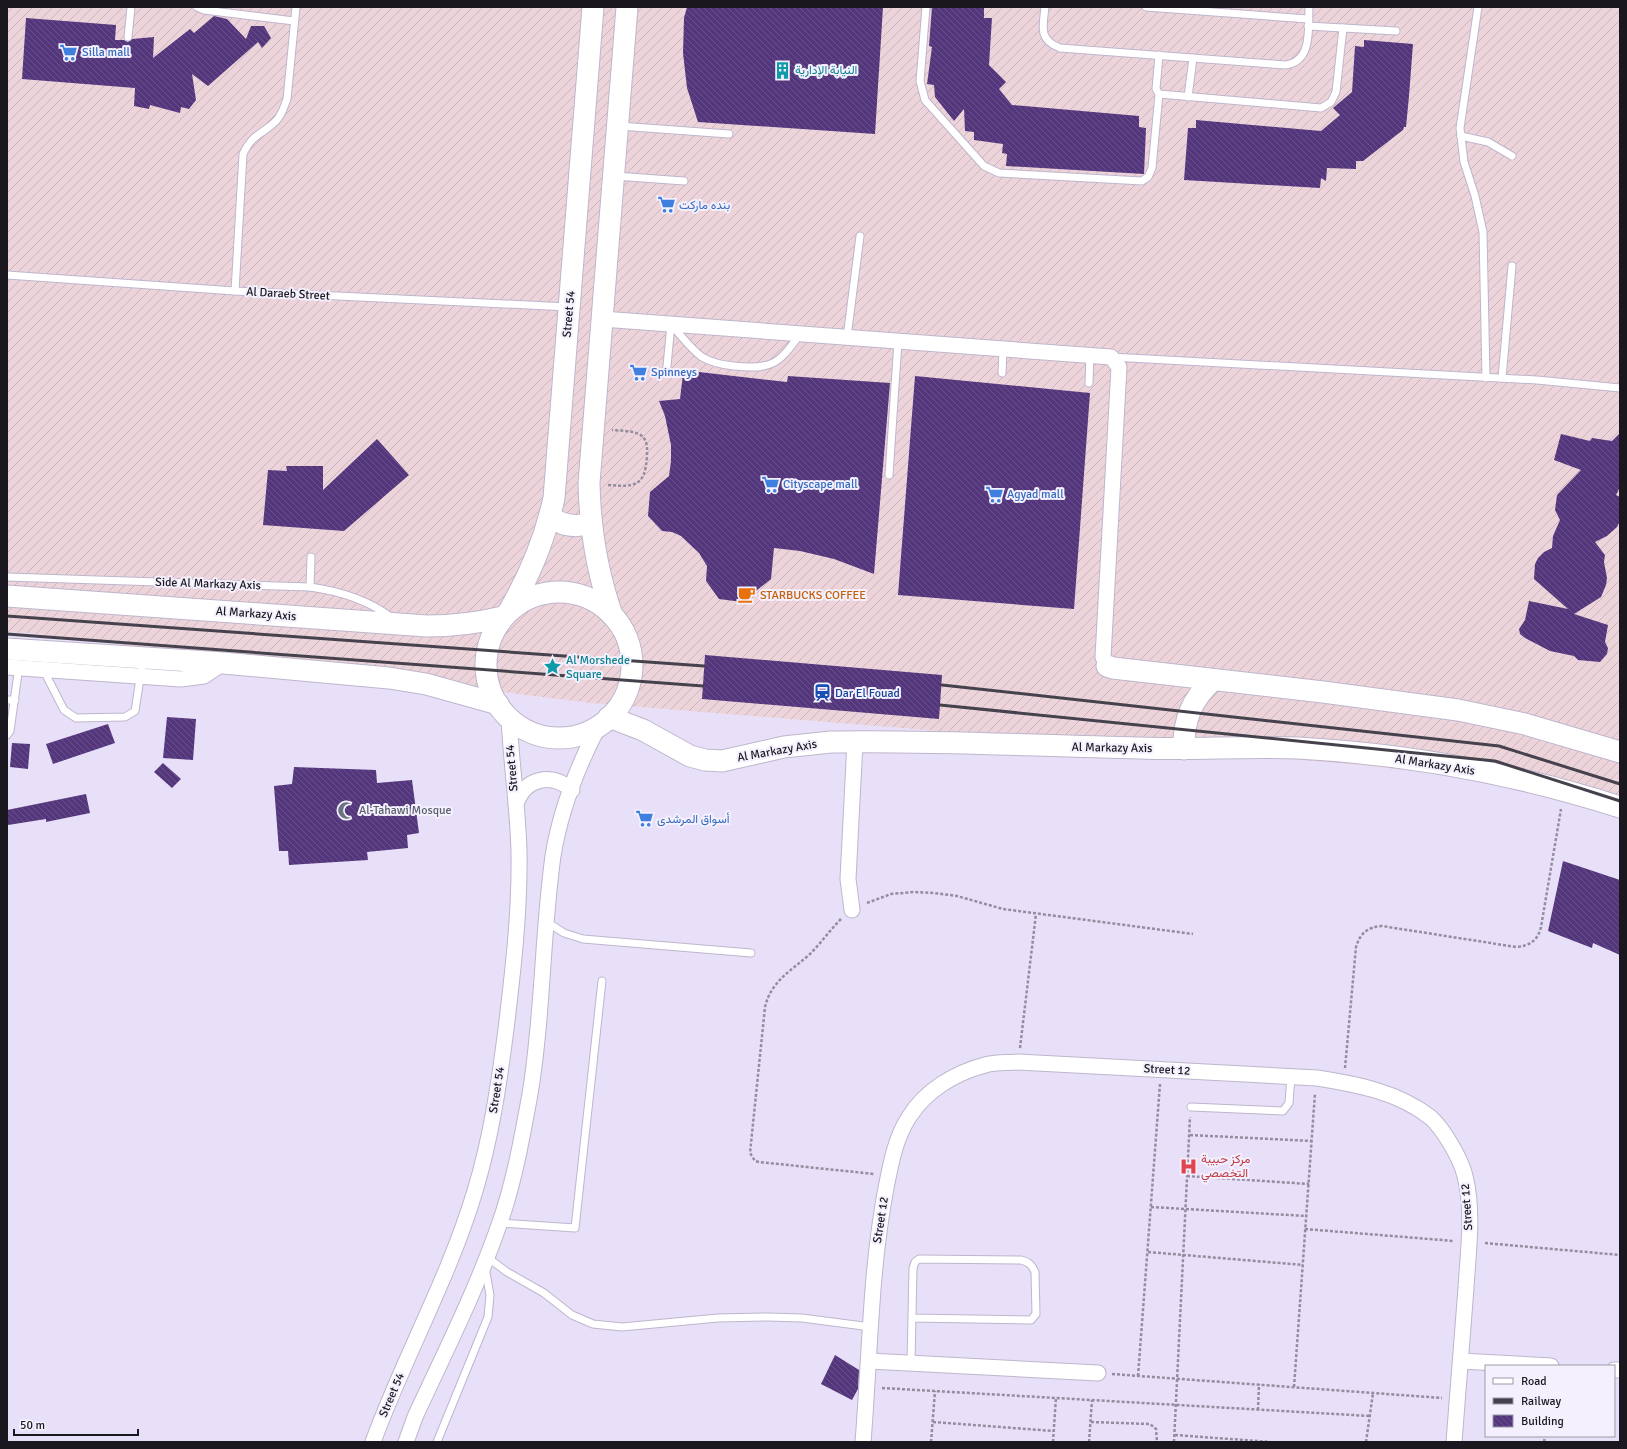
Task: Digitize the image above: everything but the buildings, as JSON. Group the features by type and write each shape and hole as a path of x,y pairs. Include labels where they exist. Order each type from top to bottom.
{"main road":[{"name":"Street 54","path":"506,614 536,559 550,518 556,478 593,7"},
{"path":"612,615 598,568 591,523 589,483 627,7"},
{"path":"550,518 569,526 591,523"},
{"path":"560,592 585,596 600,604 612,615 623,630 630,646 632,663 631,680 625,696 616,711 603,722 584,734 568,737 552,737 536,734 521,727 503,711 489,683 486,659 494,630 506,614 522,602 537,595 560,592"},
{"name":"Al Markazy Axis","path":"7,596 401,624 453,626 478,623 506,614"},
{"path":"26,659 142,667 223,663 390,678 433,686 503,711"},
{"path":"1107,666 1113,668 1323,692 1458,710 1525,724 1620,752"},
{"path":"1184,749 1184,736 1189,710 1195,699 1213,680"},
{"name":"Al Markazy Axis","path":"603,722 643,730 690,756 705,760 722,761 760,752 807,744 854,742 1184,749 1243,746 1300,748 1355,753 1466,769 1565,790 1620,807"}],"street":[{"path":"602,319 1111,357 1119,367 1103,657 1107,666"},
{"name":"Street 54","path":"373,1442 385,1410 439,1289 475,1193 485,1157 498,1084 511,989 518,897 519,853 516,804 503,711"},
{"path":"406,1442 415,1417 486,1261 500,1223 516,1164 530,1092 553,855 564,811 587,748 603,722"},
{"path":"852,910 848,879 854,742"},
{"path":"516,804 524,788 539,780 557,780 572,790"},
{"name":"Street 12","path":"863,1442 879,1224 895,1145 909,1116 930,1092 956,1075 986,1064 1018,1062 1317,1078 1344,1082 1373,1089 1404,1100 1431,1118 1451,1145 1465,1176 1469,1206 1469,1242 1454,1442"},
{"path":"869,1361 1098,1373"},
{"path":"1461,1361 1532,1365"}],"lane":[{"path":"128,37 131,7"},
{"path":"197,7 204,10 294,22"},
{"path":"235,291 243,154 252,139 276,122 283,111 287,99 296,7"},
{"path":"926,7 920,81 925,100 984,166 999,174 1142,181 1148,178 1152,168 1159,94 1156,91 1159,55"},
{"path":"1045,7 1042,31 1046,39 1052,45 1060,48 1292,64 1303,57 1306,51 1309,7"},
{"path":"1146,7 1308,23 1343,28 1396,31"},
{"path":"1478,7 1460,128 1464,162 1475,196 1483,232 1486,378"},
{"path":"1159,94 1315,108 1327,106 1331,102 1336,92 1343,28"},
{"path":"1188,97 1193,58"},
{"path":"617,125 729,134"},
{"path":"1461,136 1488,142 1512,156"},
{"path":"613,176 684,181"},
{"path":"847,337 860,236"},
{"path":"1502,378 1512,266"},
{"name":"Al Daraeb Street","path":"7,275 235,291 570,307"},
{"path":"671,324 697,353 712,362 756,368 779,360 800,334"},
{"path":"667,366 671,324"},
{"path":"889,475 898,341"},
{"path":"1002,374 1003,349"},
{"path":"1088,383 1090,355"},
{"path":"1111,357 1538,380 1620,388"},
{"path":"310,587 311,557"},
{"name":"Side Al Markazy Axis","path":"7,577 310,587 352,596 378,608 401,624"},
{"path":"26,659 64,710 76,718 83,719 125,718 132,714 138,703 142,667"},
{"path":"7,735 10,731 9,718 26,659"},
{"path":"7,700 15,700"},
{"path":"547,922 564,933 588,940 750,953"},
{"path":"500,1223 575,1228 602,981"},
{"path":"1191,1106 1283,1111 1289,1103 1291,1077"},
{"path":"911,1363 913,1268 915,1262 919,1259 1021,1260 1033,1266 1035,1272 1036,1314 1031,1320 913,1318"},
{"path":"486,1261 544,1293 572,1315 593,1324 622,1326 718,1318 768,1317 802,1318 871,1326"},
{"path":"437,1442 488,1317 490,1294 486,1261"}],"path":[{"path":"589,483 627,486 638,482 646,472 647,445 642,436 632,432 594,429"},
{"path":"1344,1082 1356,947 1362,934 1368,929 1382,926 1516,947 1530,944 1540,934 1565,790"},
{"path":"889,1176 760,1162 755,1161 750,1153 765,1007 768,995 775,985 811,953 842,917 852,910 871,901 891,894 913,892 957,896 988,905 1036,914 1193,934"},
{"path":"1018,1062 1036,914"},
{"path":"1138,1376 1161,1070"},
{"path":"1294,1387 1317,1078"},
{"path":"1174,1442 1191,1106"},
{"path":"1190,1135 1312,1141"},
{"path":"1187,1176 1309,1184"},
{"path":"1151,1207 1306,1216"},
{"path":"1148,1252 1303,1265"},
{"path":"1098,1373 1458,1399"},
{"path":"1258,1410 1259,1384"},
{"path":"868,1387 1370,1416"},
{"path":"931,1442 935,1391"},
{"path":"1366,1442 1373,1393"},
{"path":"1053,1442 1056,1397"},
{"path":"1089,1442 1092,1400"},
{"path":"933,1422 1053,1431"},
{"path":"1091,1422 1150,1424 1156,1429 1157,1442"},
{"path":"1174,1435 1271,1442"}],"shaded area":[{"path":"7,7 1620,7 1620,808 1492,780 1362,765 591,703 29,633 7,632"}],"railway":[{"path":"7,616 704,666"},
{"path":"7,634 703,686"},
{"path":"942,685 1499,746 1620,784"},
{"path":"940,705 1495,761 1620,801"}],"place":[{"name":"Silla mall","path":"69,52"},
{"name":"النيابة الإدارية","path":"782,70"},
{"name":"بنده ماركت","path":"666,205"},
{"name":"Spinneys","path":"638,372"},
{"name":"Cityscape mall","path":"770,484"},
{"name":"Agyad mall","path":"994,494"},
{"name":"STARBUCKS COFFEE","path":"747,595"},
{"name":"Al Morshede Square","path":"553,667"},
{"name":"Dar El Fouad","path":"822,693"},
{"name":"Al-Tahawi Mosque","path":"346,810"},
{"name":"أسواق المرشدى","path":"644,819"},
{"name":"مركز حبيبة التخصصي","path":"1188,1166"}]}
